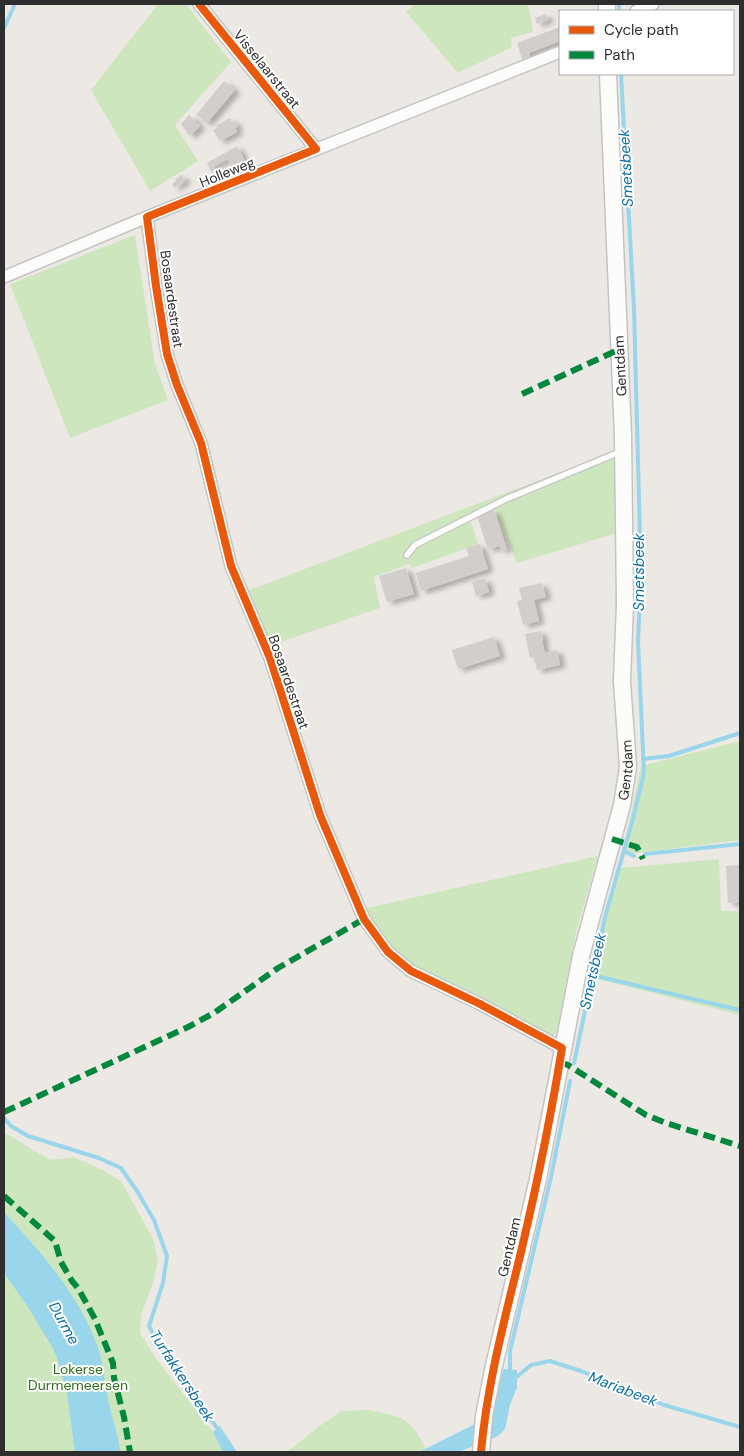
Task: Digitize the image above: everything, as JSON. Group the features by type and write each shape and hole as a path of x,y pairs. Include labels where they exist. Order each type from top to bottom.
{"street":[{"name":"Visselaarstraat","path":"199,4 316,150"},
{"path":"638,10 653,4"},
{"name":"Holleweg","path":"4,277 147,217 559,52"},
{"name":"Gentdam","path":"480,1452 484,1416 493,1370 538,1179 581,956 622,805 628,767 622,681 626,604 624,451 608,75"},
{"name":"Bosaardestraat","path":"147,217 167,354 177,385 201,443 231,566 270,658 320,816 364,919 388,952 412,971 480,1004 562,1048"}],"lane":[{"path":"407,555 415,545 506,499 624,451"}],"green space":[{"path":"158,4 186,4 231,62 175,125 198,161 150,191 91,90"},
{"path":"415,4 528,4 533,32 511,38 512,47 458,73 406,12"},
{"path":"135,235 155,364 168,400 70,438 10,284"},
{"path":"614,452 617,533 517,563 494,508 469,516 478,544 412,568 409,564 374,577 380,608 269,646 244,592"},
{"path":"740,741 740,840 622,855 641,766"},
{"path":"598,856 576,932 558,1029 554,1035 549,1035 406,963 384,943 363,909"},
{"path":"719,859 721,911 740,911 740,1015 589,977 621,868"},
{"name":"Lokerse Durmemeersen","path":"4,1132 50,1160 74,1157 121,1181 153,1239 158,1260 154,1280 141,1315 140,1333 157,1360 213,1432 223,1452 4,1452 4,1268 31,1242 4,1212"},
{"path":"368,1410 389,1414 404,1420 415,1430 426,1449 419,1452 287,1452 341,1411"}],"water":[{"name":"Durme","path":"4,1212 59,1277 92,1331 101,1357 120,1452 75,1452 67,1393 56,1355 28,1307 4,1273"},
{"path":"503,1369 517,1370 517,1387 510,1405 505,1429 498,1436 459,1452 419,1452 475,1424 492,1423"},
{"path":"220,1426 237,1452 223,1452 213,1432"}],"building":[{"path":"546,14 548,20 537,24 535,18"},
{"path":"559,27 559,41 529,53 530,56 522,59 517,43"},
{"path":"224,81 235,90 207,123 196,115"},
{"path":"189,115 200,126 190,136 181,124"},
{"path":"230,118 238,126 235,128 237,132 220,141 213,130 217,128 216,126"},
{"path":"237,146 247,165 229,174 226,169 231,166 228,159 213,166 215,171 212,173 207,163"},
{"path":"182,175 185,181 174,188 172,184 176,181 175,179"},
{"path":"494,510 507,549 501,551 500,546 488,549 477,516"},
{"path":"480,544 488,569 421,591 416,573 469,556 466,548"},
{"path":"406,568 414,594 387,602 379,576"},
{"path":"485,578 489,592 476,596 472,582"},
{"path":"542,583 546,597 534,600 539,621 523,625 517,601 522,600 519,588"},
{"path":"541,631 545,653 557,650 560,665 537,670 534,657 530,658 525,634"},
{"path":"494,637 500,656 458,669 452,650"},
{"path":"740,865 740,902 728,903 726,866"}],"waterway":[{"path":"4,28 15,4"},
{"name":"Smetsbeek","path":"574,1063 605,917 644,773 638,641 641,576 634,309 621,75"},
{"path":"643,759 669,756 740,733"},
{"path":"645,854 740,844"},
{"path":"624,851 634,856"},
{"path":"592,975 740,1010"},
{"name":"Smetsbeek","path":"510,1374 510,1351 551,1177 570,1081"},
{"name":"Turfakkersbeek","path":"4,1118 11,1126 28,1136 99,1158 121,1168 137,1191 154,1220 167,1256 163,1283 149,1326 159,1347 220,1432"},
{"name":"Mariabeek","path":"514,1379 531,1365 550,1361 581,1371 664,1405 740,1427"}],"marked path":[{"path":"522,394 620,349"},
{"path":"612,839 637,847 643,859"},
{"path":"4,1112 188,1027 214,1013 278,968 364,919"},
{"path":"560,1062 568,1065 646,1115 740,1146"},
{"path":"4,1196 55,1241 61,1262 95,1319 113,1363 114,1378 124,1417 130,1452"}],"cycle path":[{"path":"199,4 316,149 147,217 167,354 177,385 201,443 231,566 270,658 320,815 364,919 388,952 411,971 480,1004 562,1048 538,1176 492,1376 481,1452"}]}
